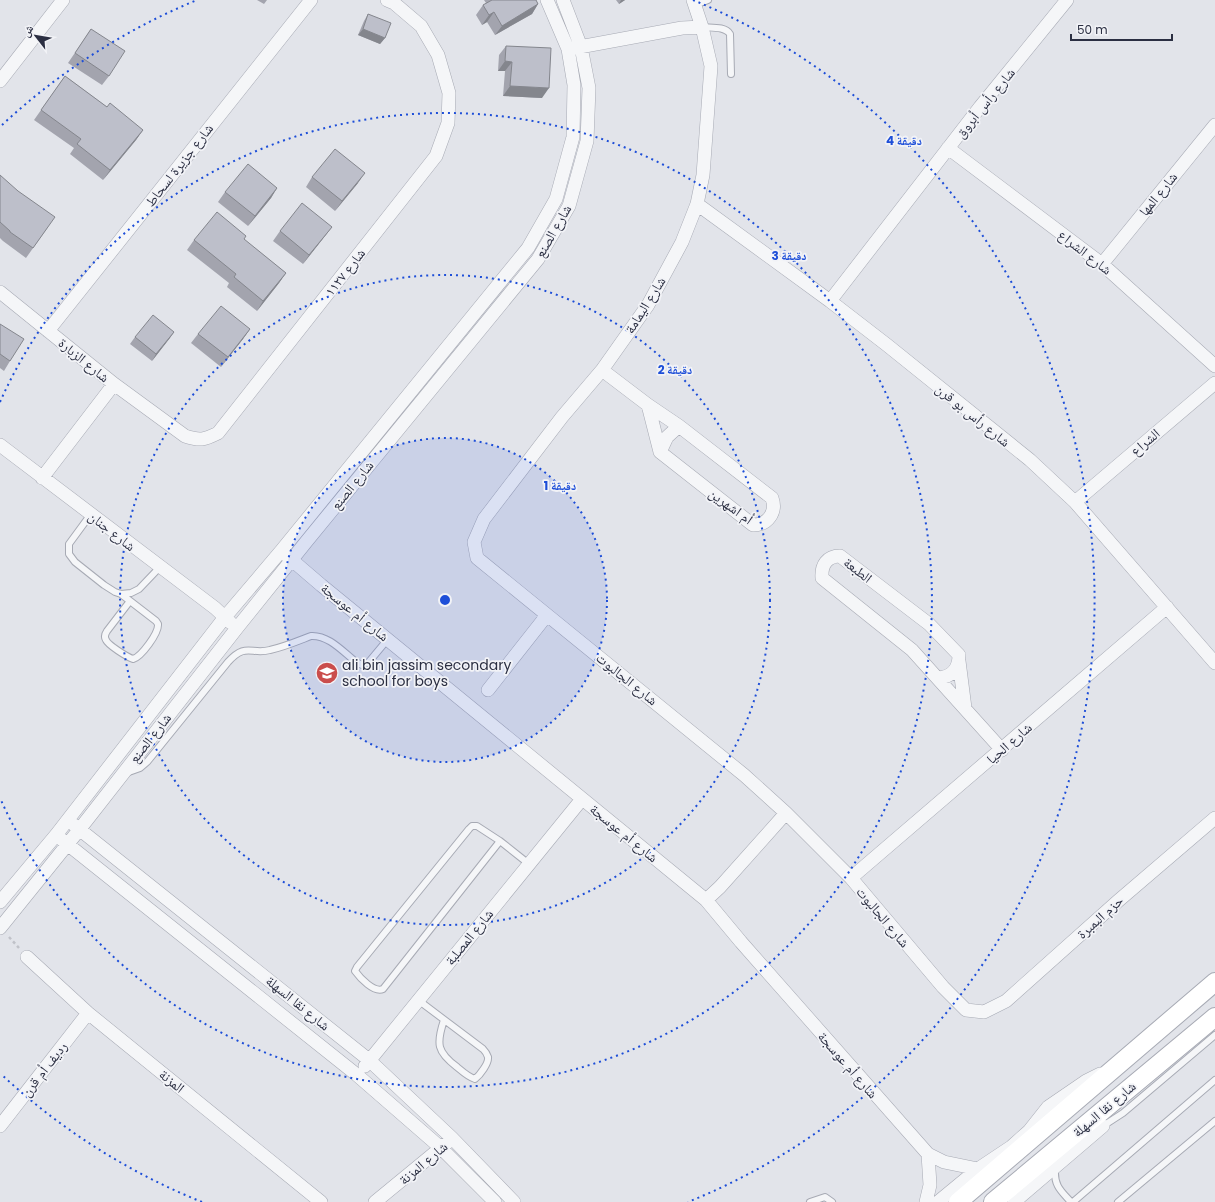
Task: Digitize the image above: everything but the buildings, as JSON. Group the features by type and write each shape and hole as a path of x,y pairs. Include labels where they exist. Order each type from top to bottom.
{"main road":[{"name":"شارع نقا السهلة","path":"958,1202 1117,1064 1215,982"},
{"name":"شارع نقا السهلة","path":"993,1202 1215,1017"},
{"path":"1102,1126 1112,1103"}],"street":[{"path":"0,81 63,0"},
{"name":"شارع جزيرة لسحاط","path":"48,331 311,0"},
{"name":"شارع ١١٢٧","path":"114,384 185,436 197,440 207,439 218,433 436,156 448,123 449,92 438,55 421,26 394,3 387,0"},
{"name":"شارع الصنع","path":"0,902 56,834 225,617 281,551 528,248 556,199 573,137 574,85 568,49 548,0"},
{"name":"شارع الصنع","path":"0,928 67,844 80,830 122,774 292,559 538,259 569,206 587,141 589,88 581,47 563,0"},
{"name":"شارع رأس أبروق","path":"830,301 948,148 1067,0"},
{"name":"شارع اليمامة","path":"474,542 484,519 562,417 602,370 648,305 682,242 697,204 703,175 711,66 702,27 694,2"},
{"path":"568,49 682,28 702,27"},
{"name":"شارع المها","path":"1102,264 1215,125"},
{"name":"شارع الشراع","path":"948,148 1102,264 1215,366"},
{"name":"شارع رأس بو قرن","path":"697,204 830,301 1030,460 1075,502 1215,663"},
{"name":"شارع الزبارة","path":"0,292 114,384 42,478"},
{"name":"أم اشهرين","path":"602,370 648,405 679,426 772,498 774,508 770,517 763,523 753,525 660,452"},
{"name":"الشراع","path":"1075,502 1215,383"},
{"path":"648,405 660,452"},
{"path":"660,452 667,437 679,426"},
{"name":"شارع جنان","path":"0,445 215,608 237,628"},
{"name":"شارع الجالبوت","path":"474,542 477,558 744,775 786,813 851,878 884,919 948,992 966,1010 984,1012"},
{"name":"شارع أم عوسجة","path":"281,551 706,900 741,942 928,1154 944,1162 978,1169"},
{"name":"الطبعة","path":"965,708 959,655 929,624 840,556 832,557 825,562 822,567 822,578 912,650 1002,750"},
{"name":"شارع الحيا","path":"851,878 1167,607"},
{"path":"488,690 547,615"},
{"path":"938,678 950,676 954,672 959,661"},
{"name":"شارع المصلبة","path":"357,1075 582,799"},
{"path":"706,900 720,887 786,813"},
{"name":"حزم البمبرة","path":"984,1012 1006,1001 1118,901 1215,818"},
{"name":"شارع نقا السهلة","path":"67,820 369,1060 452,1138 514,1202"},
{"name":"شارع نقا السهلة","path":"56,834 357,1075 441,1148 495,1202"},
{"name":"المزنة","path":"27,957 88,1013 321,1202"},
{"name":"رديف أم قرن","path":"0,1126 88,1013"},
{"name":"شارع نقا السهلة","path":"938,1202 978,1169 1011,1146 1029,1131 1048,1107 1086,1081 1117,1064"},
{"name":"شارع نقا السهلة","path":"1014,1202 1102,1126"},
{"name":"شارع المزنة","path":"375,1202 452,1138"},
{"path":"926,1202 930,1184 928,1154"}],"lane":[{"path":"694,2 708,0"},
{"path":"702,27 723,29 727,30 730,34 730,74"},
{"path":"91,514 70,544 69,554 75,562 104,585 121,594 156,621 159,628 157,633 136,658 128,657 106,640 106,633 130,601"},
{"path":"121,594 130,593 139,589 160,567"},
{"path":"122,774 132,772 147,762 233,656 246,650 271,650 318,635 325,637 356,662 362,665 368,663 388,639"},
{"path":"500,841 383,989 379,991 376,990 355,972 357,967 472,826 478,826 500,841 529,864"},
{"path":"418,1000 483,1049 488,1055 488,1060 475,1079 470,1077 447,1059 442,1053 439,1047 439,1035 444,1020"},
{"path":"1102,1126 1123,1113 1215,1035"},
{"path":"1055,1166 1054,1176 1056,1185 1072,1202 1215,1080"},
{"path":"1118,1202 1215,1121"},
{"path":"810,1202 825,1197 832,1202"}],"path":[{"path":"0,928 27,957"}],"place":[{"name":"ali bin jassim secondary school for boys","path":"327,673"}]}
